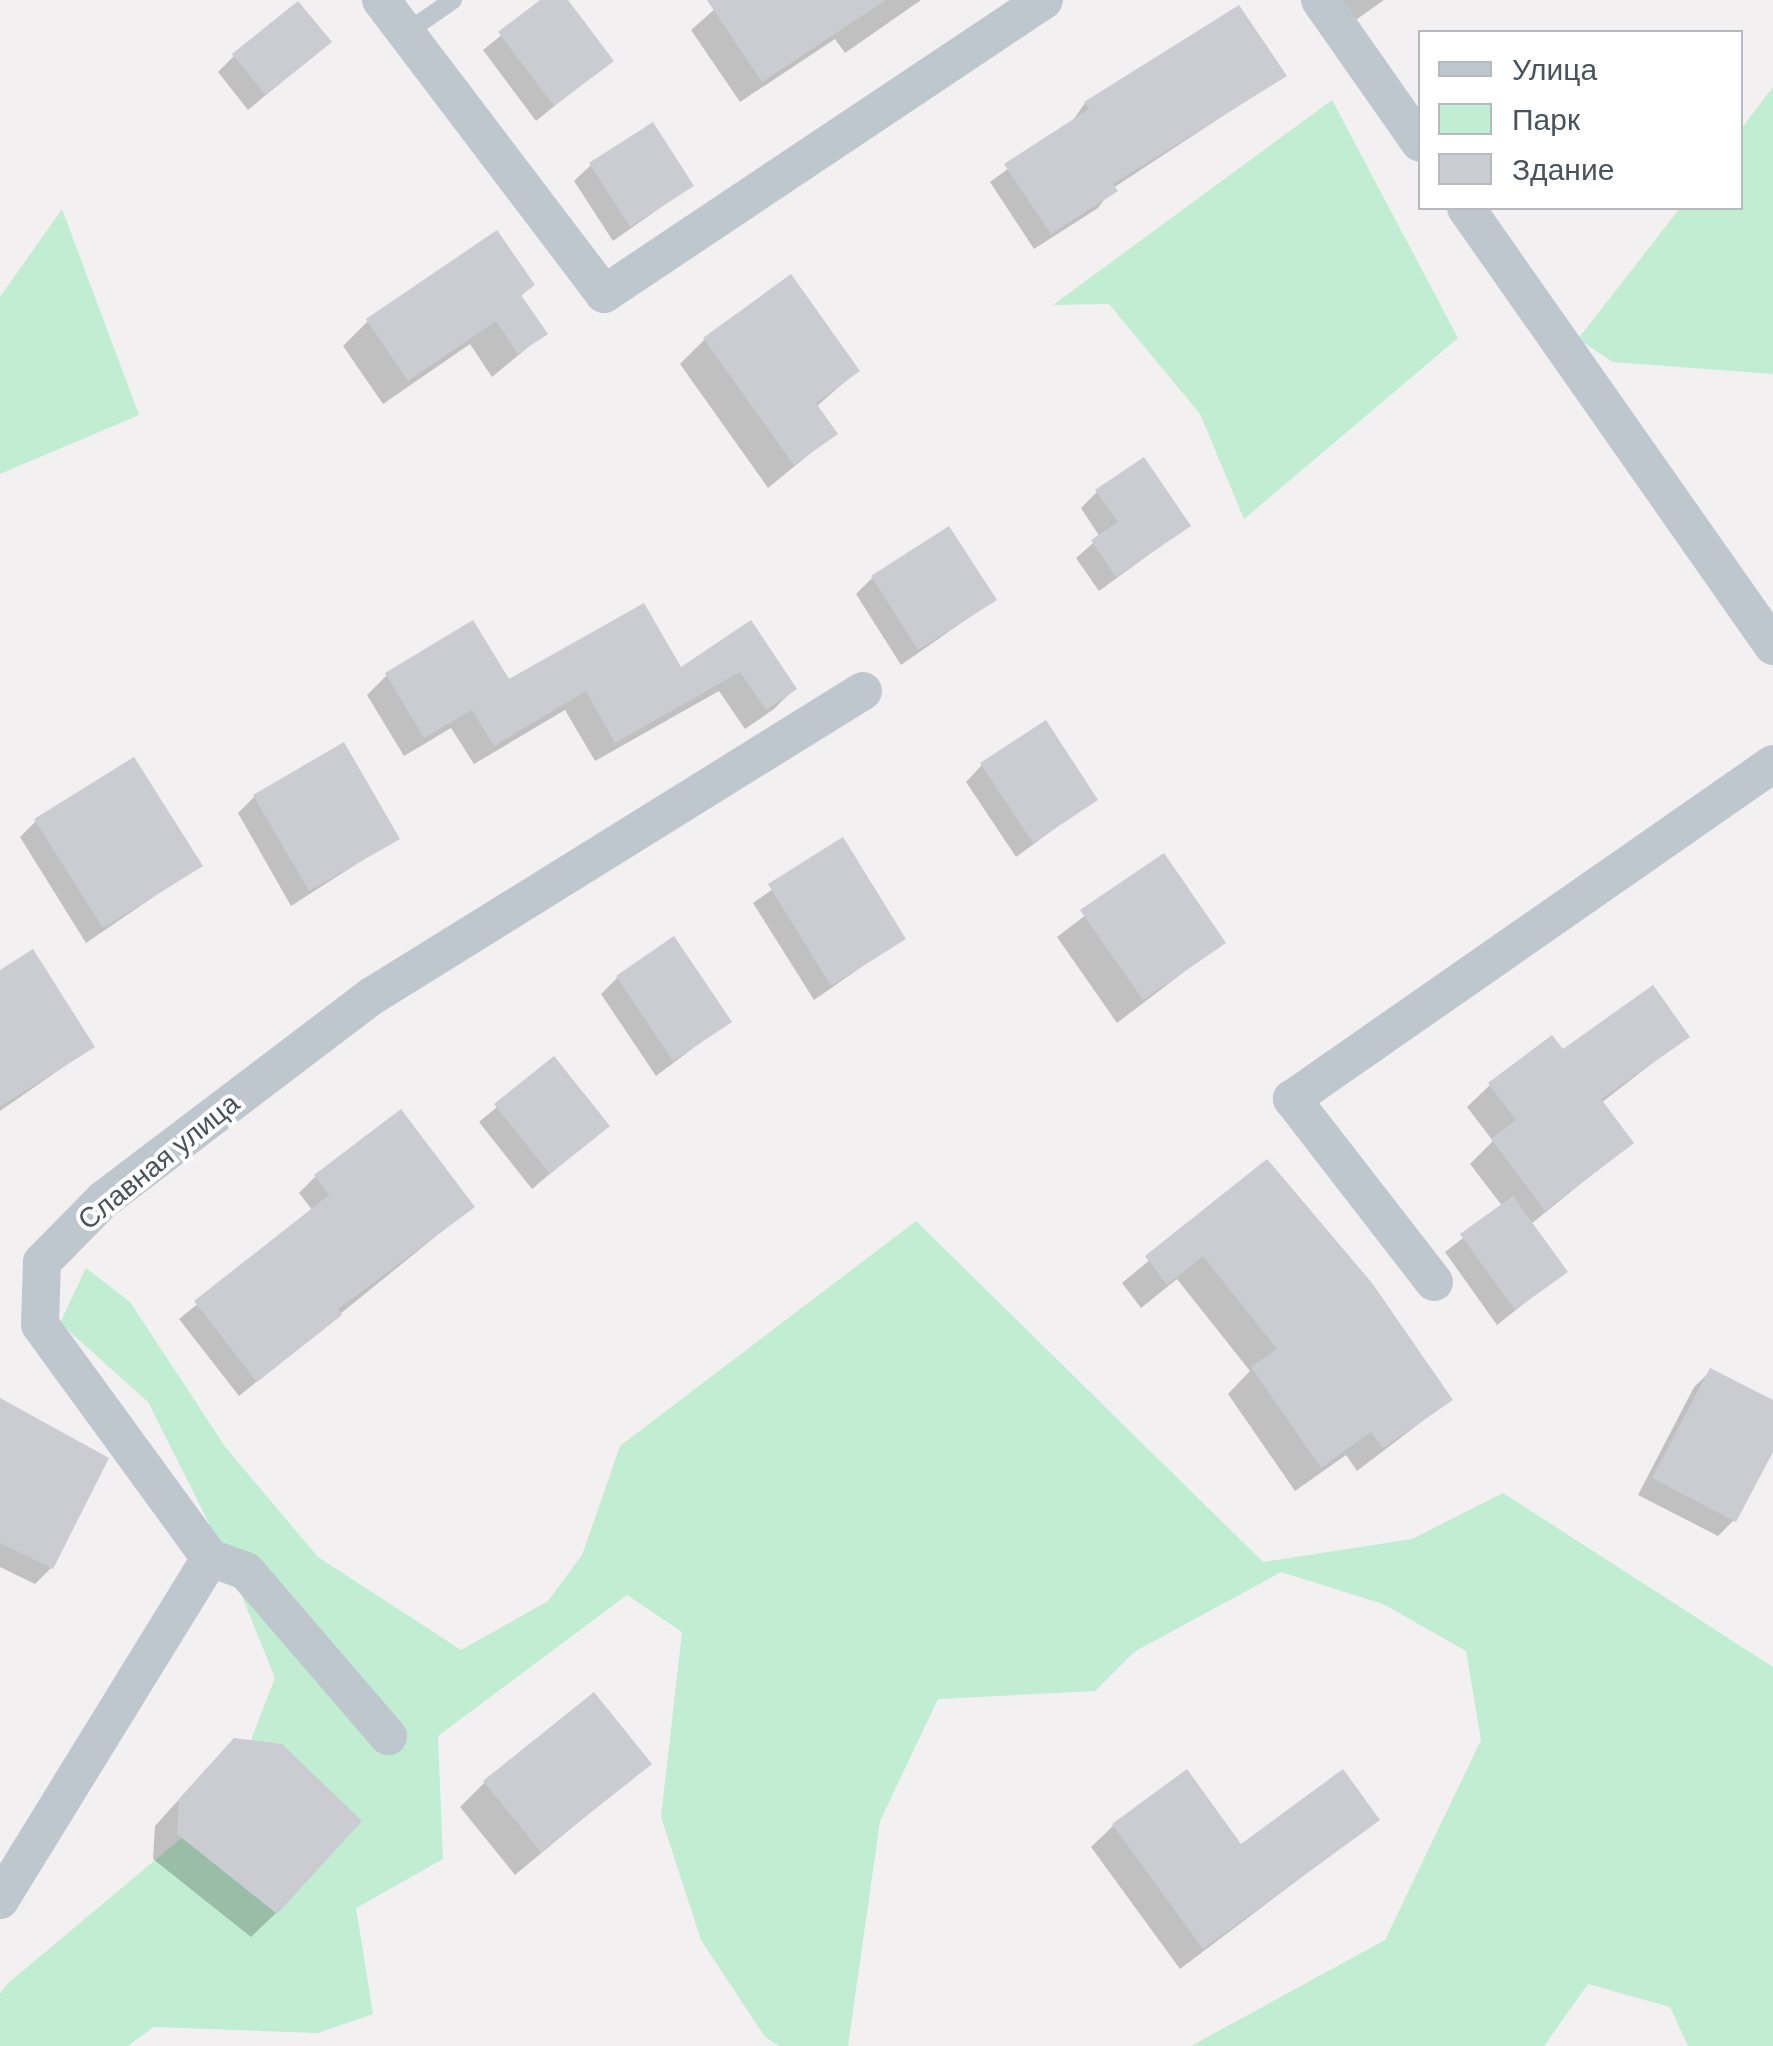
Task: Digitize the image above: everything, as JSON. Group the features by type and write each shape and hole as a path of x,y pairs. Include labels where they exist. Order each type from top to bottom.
{"street":[{"path":"381,0 604,294 1044,0"},
{"path":"1320,0 1418,140"},
{"path":"1467,210 1773,646"},
{"name":"Славная улица","path":"210,1558 40,1326 42,1262 104,1200 372,996 863,691"},
{"path":"1434,1282 1292,1099 1773,764"},
{"path":"0,1900 210,1558 246,1571 388,1736"}],"lane":[{"path":"407,32 454,0"}],"green space":[{"path":"1773,87 1773,374 1613,362 1578,339 1678,210 1743,210 1743,126"},
{"path":"1332,100 1458,338 1244,519 1200,414 1109,304 1053,305"},
{"path":"62,209 139,415 0,474 0,297"},
{"path":"916,1221 1263,1562 1412,1539 1503,1493 1773,1667 1773,2046 1688,2046 1670,2007 1588,1984 1544,2046 1191,2046 1385,1940 1481,1740 1466,1651 1383,1604 1281,1572 1134,1652 1095,1691 938,1699 880,1821 848,2046 779,2046 765,2037 701,1940 661,1817 682,1632 627,1595 438,1736 443,1859 356,1908 373,2014 318,2033 154,2027 128,2046 0,2046 0,1994 7,1984 228,1799 275,1678 226,1557 148,1402 60,1323 86,1268 130,1302 226,1448 318,1557 461,1650 548,1601 582,1555 620,1446"}],"building":[{"path":"540,0 568,0 614,61 554,106 498,32"},
{"path":"707,0 886,0 762,82"},
{"path":"298,1 332,42 266,95 232,54"},
{"path":"1239,5 1287,76 1113,184 1118,191 1051,234 1004,164 1089,109 1084,102"},
{"path":"653,122 694,186 630,227 589,163"},
{"path":"497,230 535,285 521,295 548,334 518,354 496,321 408,381 366,319"},
{"path":"791,274 860,371 816,403 838,434 794,465 703,338"},
{"path":"1144,457 1191,526 1116,577 1091,540 1118,522 1095,490"},
{"path":"949,526 997,600 918,650 871,576"},
{"path":"644,603 681,667 751,620 797,689 766,710 740,672 615,743 586,691 494,746 472,710 424,738 385,673 473,620 509,679"},
{"path":"1046,720 1098,800 1033,843 980,763"},
{"path":"344,742 400,839 309,891 253,795"},
{"path":"134,757 203,866 103,928 34,819"},
{"path":"843,837 906,939 831,986 768,884"},
{"path":"1164,853 1226,943 1143,1000 1080,910"},
{"path":"674,936 732,1022 673,1061 616,976"},
{"path":"33,949 95,1047 0,1107 0,970"},
{"path":"1653,985 1690,1037 1601,1099 1634,1143 1545,1211 1491,1139 1516,1120 1488,1083 1552,1035 1563,1049"},
{"path":"554,1056 610,1126 550,1174 494,1104"},
{"path":"401,1109 475,1207 338,1309 342,1315 257,1382 194,1301 329,1195 314,1175"},
{"path":"1267,1159 1372,1283 1453,1400 1383,1448 1371,1432 1321,1468 1251,1367 1277,1349 1203,1256 1167,1285 1145,1256"},
{"path":"1513,1196 1568,1272 1515,1310 1460,1234"},
{"path":"1710,1368 1773,1400 1773,1452 1736,1522 1652,1478"},
{"path":"0,1398 109,1458 53,1569 0,1543"},
{"path":"594,1692 652,1764 541,1852 483,1781"},
{"path":"234,1738 282,1744 362,1821 277,1914 177,1834 179,1799"},
{"path":"1187,1769 1241,1844 1343,1769 1380,1820 1203,1949 1112,1824"}]}
